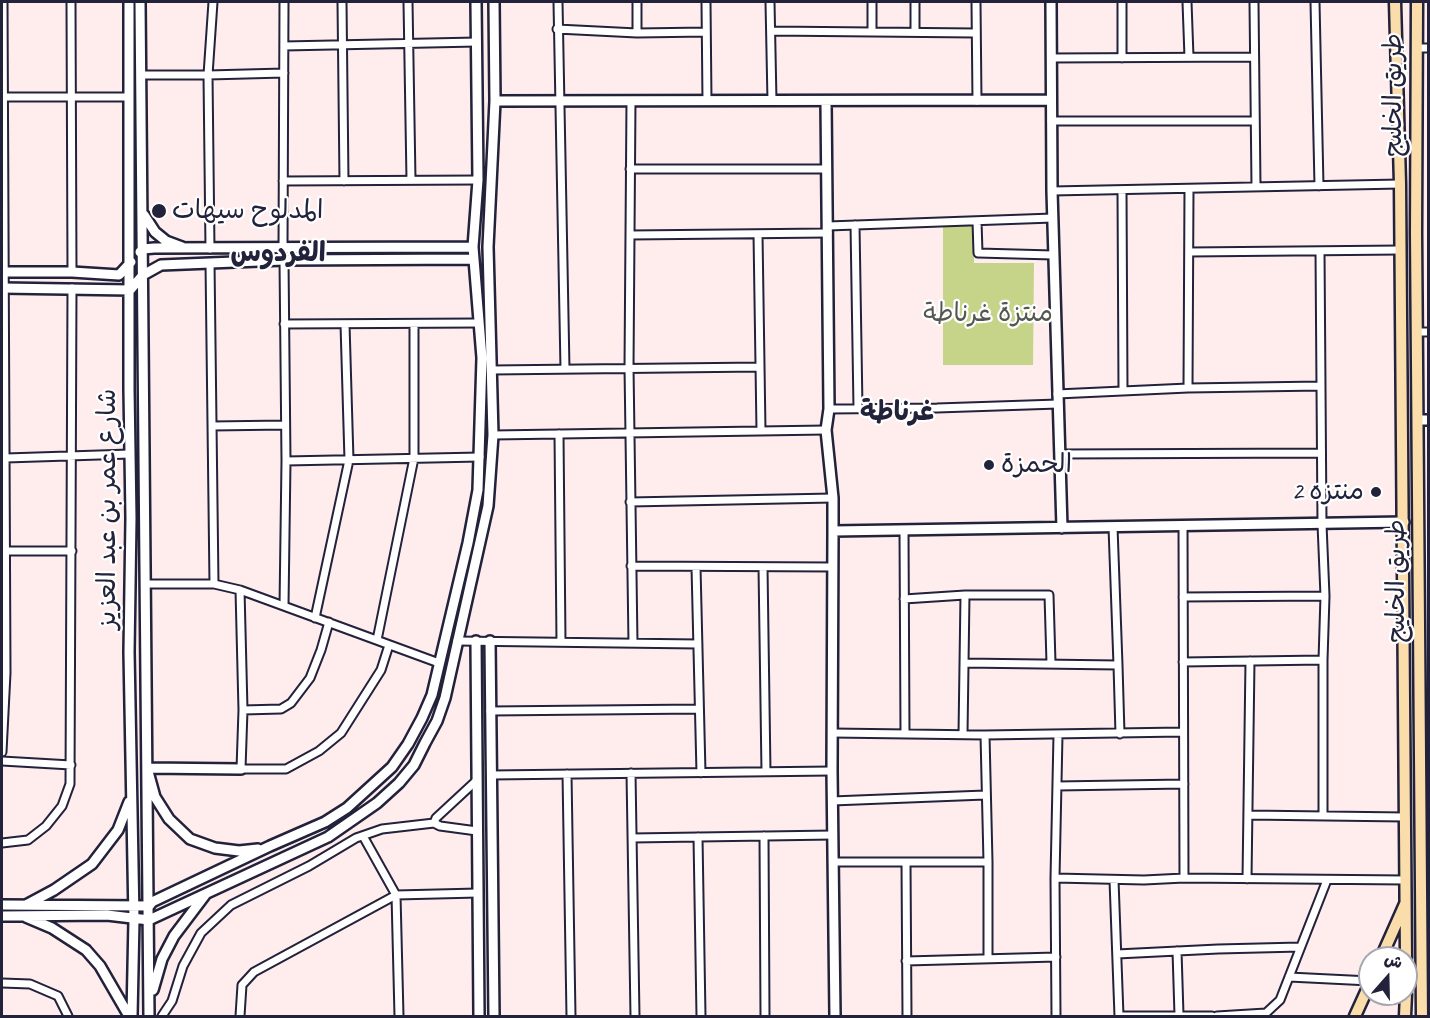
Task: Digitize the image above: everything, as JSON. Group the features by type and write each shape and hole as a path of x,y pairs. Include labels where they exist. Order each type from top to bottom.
{"main road":[{"name":"طريق الخليج","path":"1395,2 1401,250 1406,946"},
{"name":"طريق الخليج","path":"1417,2 1423,332 1425,922 1422,1017"},
{"path":"1386,946 1406,902"}],"street":[{"path":"2,752 6,458 2,204 3,2"},
{"path":"71,2 72,272"},
{"name":"شارع عمر بن عبد العزيز","path":"129,2 131,590 129,652 134,919 131,1017"},
{"name":"شارع عمر بن عبد العزيز","path":"140,2 149,1015"},
{"path":"210,249 208,75 213,2"},
{"path":"283,248 285,2"},
{"path":"342,2 345,181"},
{"path":"408,2 411,180"},
{"path":"2,905 148,906 152,902 270,846 325,822 347,808 392,767 422,718 432,695 440,663 478,490 482,358 473,259 478,180 476,2"},
{"path":"2,915 107,915 149,920 328,837 377,803 399,783 414,765 437,721 445,698 488,506 493,435 488,247 495,101 494,2"},
{"path":"558,2 565,369"},
{"path":"637,2 637,33"},
{"path":"706,2 707,101"},
{"path":"770,2 772,101"},
{"path":"872,2 872,31"},
{"path":"915,2 915,32"},
{"path":"976,2 977,101"},
{"path":"1051,2 1053,255 1062,528"},
{"path":"1122,2 1122,58"},
{"path":"1187,2 1189,57"},
{"path":"1254,2 1256,187"},
{"path":"1315,2 1319,186"},
{"path":"557,29 637,33 706,32"},
{"path":"771,31 975,33"},
{"path":"284,46 477,42"},
{"path":"1417,48 1428,48"},
{"path":"1051,58 1254,57"},
{"path":"141,75 284,73"},
{"path":"3,97 129,97"},
{"path":"826,100 829,409 826,430 833,498 832,801 835,1017"},
{"path":"495,101 1050,100"},
{"path":"631,101 628,367 633,643"},
{"path":"1051,121 1255,121"},
{"path":"630,169 827,169"},
{"path":"284,182 478,180"},
{"path":"1052,191 1400,184"},
{"path":"1188,388 1189,189"},
{"path":"1122,190 1123,391"},
{"path":"141,210 147,222 166,241 190,250"},
{"path":"630,235 758,234 855,225 1053,218"},
{"path":"977,221 978,253 1053,255"},
{"path":"855,225 858,408"},
{"path":"758,234 761,431"},
{"path":"3,272 118,275 143,249 473,247"},
{"path":"1189,252 1401,250"},
{"path":"1320,251 1322,524 1325,596 1323,816"},
{"path":"4,288 130,290 143,275 161,265 284,260 473,259"},
{"path":"284,260 286,461 284,606"},
{"path":"210,263 214,584"},
{"path":"2,843 28,840 46,826 62,806 70,784 72,288"},
{"path":"284,324 479,323"},
{"path":"315,618 349,460 345,324"},
{"path":"377,640 414,458 414,324"},
{"path":"492,370 760,367"},
{"path":"829,409 937,408 1057,399 1123,391 1321,386"},
{"path":"212,426 285,425"},
{"path":"493,435 826,430"},
{"path":"559,434 561,642"},
{"path":"1060,454 1322,453"},
{"path":"6,458 130,454"},
{"path":"286,461 480,457"},
{"path":"630,502 833,498"},
{"path":"833,531 1404,522"},
{"path":"1183,526 1184,878"},
{"path":"1113,527 1120,734"},
{"path":"904,530 905,734"},
{"path":"4,551 72,551"},
{"path":"631,566 833,567"},
{"path":"696,567 701,772"},
{"path":"763,567 766,772"},
{"path":"146,584 214,584 240,590 440,663"},
{"path":"240,590 243,710 241,769"},
{"path":"904,599 965,595 1049,595 1051,663"},
{"path":"963,734 965,595"},
{"path":"1183,597 1325,596"},
{"path":"243,710 281,709 291,703 310,678 329,622"},
{"path":"457,641 698,644"},
{"path":"476,641 479,1017"},
{"path":"490,641 494,1017"},
{"path":"270,846 239,851 215,848 190,839 169,819 155,797 147,768 286,769 319,751 341,733 381,670 389,645"},
{"path":"1183,662 1323,660"},
{"path":"1247,879 1250,661"},
{"path":"964,663 1118,665"},
{"path":"490,711 699,709"},
{"path":"832,733 1058,735 1182,732"},
{"path":"985,735 988,959"},
{"path":"1056,1017 1055,879 1058,735"},
{"path":"2,761 71,765"},
{"path":"491,775 832,771"},
{"path":"631,773 635,1017"},
{"path":"567,774 571,1017"},
{"path":"434,823 436,818 477,780"},
{"path":"1057,786 1184,784"},
{"path":"832,801 985,795"},
{"path":"25,906 54,890 92,864 118,830 131,797"},
{"path":"1248,815 1405,817"},
{"path":"162,1017 172,1001 183,966 201,933 231,905 363,836 382,829 434,823 440,826 477,831"},
{"path":"632,838 833,835"},
{"path":"363,836 396,895 399,1017"},
{"path":"764,836 765,1017"},
{"path":"698,837 701,1017"},
{"path":"833,862 988,862"},
{"path":"906,862 907,1017"},
{"path":"1055,879 1406,880"},
{"path":"1114,880 1119,1016 1212,1017"},
{"path":"1217,1017 1266,1012 1280,1000 1327,880"},
{"path":"149,1015 155,981 162,959 174,936 207,893"},
{"path":"240,1017 242,985 254,972 396,895 478,893"},
{"path":"21,915 52,928 86,950 100,966 131,1017"},
{"path":"1117,954 1300,947"},
{"path":"1177,951 1179,1015"},
{"path":"906,961 1056,957"},
{"path":"1289,977 1358,981"},
{"path":"2,983 30,984 57,996 68,1017"}],"green space":[{"name":"منتزة غرناطة","path":"943,225 974,225 974,263 1034,263 1033,365 943,365"}],"place":[{"name":"المدلوح سيهات","path":"159,211"},
{"name":"الحمزة","path":"989,465"},
{"name":"منتزه 2","path":"1376,492"}],"district":[{"name":"الفردوس","path":"278,254"},
{"name":"غرناطة","path":"897,413"}]}
